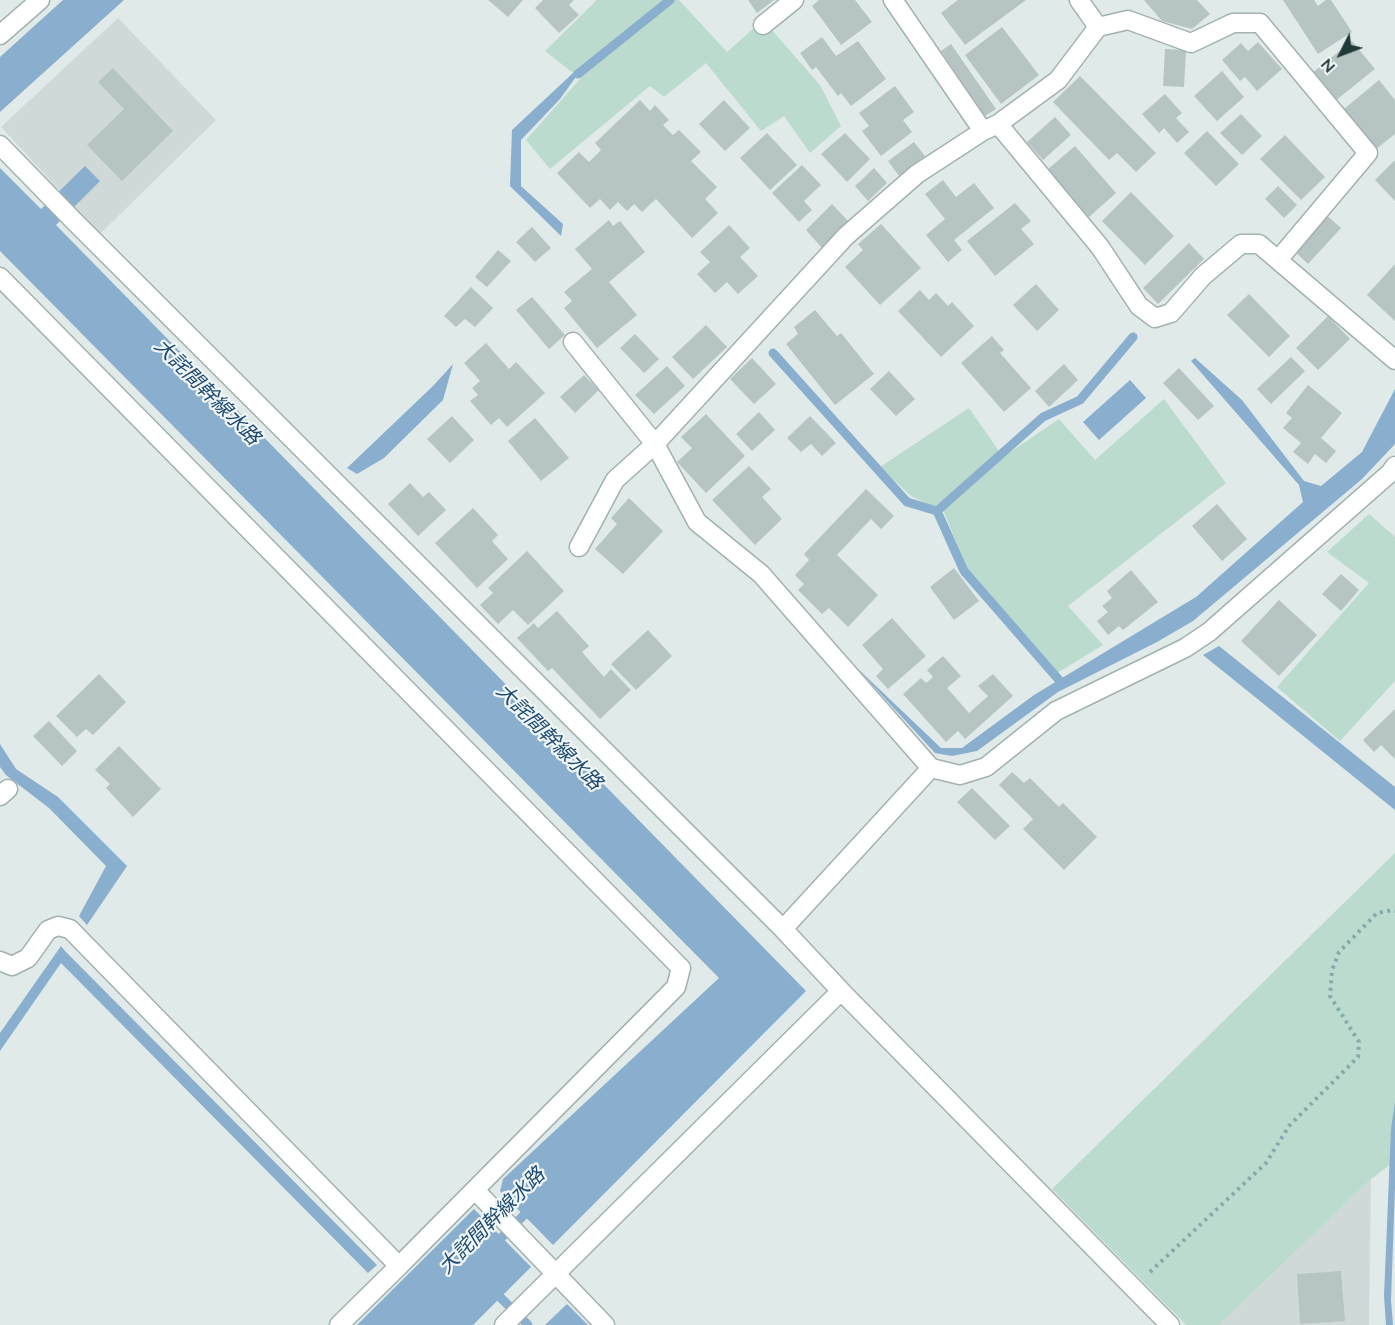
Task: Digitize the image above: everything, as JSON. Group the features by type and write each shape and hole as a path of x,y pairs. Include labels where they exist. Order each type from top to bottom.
{"street":[{"path":"0,35 40,0"},
{"path":"763,26 794,0"},
{"path":"893,0 991,128 1100,247 1139,306 1155,318 1171,313 1203,276 1240,244 1259,244 1395,360"},
{"path":"1079,0 1098,27"},
{"path":"579,548 615,480 655,444 846,236 917,174 991,128 1058,80 1098,27 1128,20 1191,43 1233,23 1260,22 1368,153 1278,260"},
{"path":"0,145 74,222 783,929 841,991 1170,1325"},
{"path":"0,277 681,968 676,987 339,1325"},
{"path":"573,342 655,444 697,522 761,574 931,768 960,775 986,766 1056,711 1185,648 1209,632 1390,473 1395,466"},
{"path":"783,929 931,768"},
{"path":"0,961 12,966 28,958 48,930 58,926 70,929 399,1266"},
{"path":"504,1325 841,991"},
{"path":"475,1190 605,1325"}],"path":[{"path":"1133,1288 1266,1163 1288,1126 1358,1057 1359,1042 1330,996 1332,970 1339,952 1377,913 1395,911"}],"shaded area":[{"path":"118,18 216,120 100,234 1,127"},
{"path":"1371,1179 1369,1325 1219,1325"}],"green space":[{"path":"597,0 679,0 727,52 763,20 820,85 841,126 810,153 784,116 761,131 706,63 664,97 650,86 550,169 526,140 581,78 545,51"},
{"path":"1164,399 1226,483 1068,606 1103,645 1057,673 966,567 944,512 911,496 880,467 969,408 1003,457 1059,419 1095,460"},
{"path":"1369,514 1395,537 1395,681 1340,741 1277,687 1369,583 1327,552"},
{"path":"1395,853 1395,1161 1371,1179 1219,1325 1186,1325 1052,1189"}],"water":[{"path":"63,0 124,0 0,112 0,57"},
{"path":"573,73 578,74 560,99 521,140 521,186 563,224 561,236 510,186 512,130"},
{"path":"85,166 100,181 56,225 806,991 553,1245 500,1191 503,1179 719,978 0,251 0,168 41,209"},
{"path":"1195,358 1242,400 1304,481 1321,486 1362,452 1395,389 1395,444 1362,479 1193,621 1157,642 1058,692 977,751 952,756 935,753 855,666 941,748 962,748 1034,695 1196,597 1303,502 1299,485 1191,361"},
{"path":"453,364 443,400 384,458 357,474 347,468 433,386"},
{"path":"1130,380 1146,398 1099,440 1083,422"},
{"path":"1219,646 1395,787 1395,810 1203,655"},
{"path":"0,744 16,769 58,797 127,866 87,925 79,916 106,866 49,808 6,775 0,767"},
{"path":"61,946 377,1265 368,1273 61,963 0,1051 0,1033"},
{"path":"1395,1102 1391,1300 1393,1325 1386,1325 1384,1296 1391,1129"},
{"path":"474,1209 531,1267 473,1325 357,1325"},
{"path":"567,1304 588,1325 545,1325"}],"building":[{"path":"488,0 523,0 508,17"},
{"path":"543,0 574,0 569,5 579,15 559,33 535,8"},
{"path":"748,0 774,0 757,13"},
{"path":"819,0 855,0 872,22 841,45 812,6"},
{"path":"958,0 1026,0 965,45 941,13"},
{"path":"1144,0 1197,0 1210,14 1192,29 1162,21"},
{"path":"1283,0 1314,0 1318,6 1326,0 1331,0 1352,32 1318,54"},
{"path":"1002,27 1039,75 1001,104 965,55"},
{"path":"822,37 836,56 858,41 886,79 851,106 841,93 838,96 816,67 812,70 800,53"},
{"path":"1352,41 1375,69 1335,101 1312,73"},
{"path":"1258,42 1282,69 1257,91 1245,77 1240,81 1222,60 1241,43 1248,51"},
{"path":"951,44 996,109 985,116 941,51"},
{"path":"1165,49 1186,50 1184,87 1163,86"},
{"path":"113,68 173,131 122,181 87,145 124,109 98,82"},
{"path":"1222,71 1244,97 1217,121 1194,96"},
{"path":"1080,76 1156,153 1136,172 1117,153 1109,160 1053,102"},
{"path":"1379,80 1395,100 1395,134 1376,149 1344,109"},
{"path":"895,86 914,112 903,120 912,132 881,156 862,131 869,126 859,113"},
{"path":"1165,94 1182,113 1176,118 1189,132 1177,143 1164,128 1159,133 1142,114"},
{"path":"640,100 650,111 655,105 669,120 663,125 673,135 679,130 701,152 691,161 717,187 705,199 718,213 692,238 656,199 642,212 634,204 627,211 618,202 610,210 600,199 590,208 557,173 579,152 589,162 601,150 595,143"},
{"path":"724,100 750,128 725,151 699,124"},
{"path":"1241,114 1262,136 1242,155 1220,133"},
{"path":"1055,117 1071,135 1043,160 1027,142"},
{"path":"1207,131 1239,164 1216,186 1184,153"},
{"path":"767,133 797,165 770,190 740,158"},
{"path":"845,133 870,159 847,182 821,154"},
{"path":"1285,135 1325,177 1301,200 1260,159"},
{"path":"914,142 925,156 899,176 888,161"},
{"path":"1075,146 1116,193 1089,217 1047,170"},
{"path":"1395,160 1395,201 1375,180"},
{"path":"802,165 821,185 804,201 812,210 799,222 772,193"},
{"path":"874,168 887,183 868,201 855,186"},
{"path":"943,180 956,197 974,183 994,208 954,240 962,250 948,262 926,235 945,219 925,194"},
{"path":"1278,186 1297,205 1284,218 1265,199"},
{"path":"1131,192 1174,236 1145,265 1102,221"},
{"path":"1015,203 1031,221 1021,229 1034,244 995,276 967,241"},
{"path":"832,204 850,223 823,249 806,230"},
{"path":"1324,213 1341,228 1308,264 1292,249"},
{"path":"609,220 613,226 620,221 645,252 609,282 637,315 597,348 564,308 572,301 564,292 592,269 575,249"},
{"path":"881,224 921,268 880,305 845,267 863,250 858,244"},
{"path":"729,225 750,248 740,257 758,276 738,294 727,282 715,293 697,274 710,262 700,252"},
{"path":"532,227 551,248 535,262 516,242"},
{"path":"1189,243 1204,259 1158,304 1143,288"},
{"path":"498,250 511,261 487,287 475,277"},
{"path":"1395,264 1395,321 1367,295"},
{"path":"1036,284 1059,310 1037,331 1013,305"},
{"path":"471,287 493,308 475,327 465,319 456,327 444,316"},
{"path":"920,290 929,300 936,293 948,306 952,302 974,326 941,357 898,311"},
{"path":"1249,294 1290,336 1269,357 1227,315"},
{"path":"532,297 565,335 549,349 516,310"},
{"path":"815,310 837,336 841,333 874,374 835,405 786,344 798,334 794,327"},
{"path":"1328,316 1350,339 1318,370 1296,348"},
{"path":"706,325 727,347 693,379 672,357"},
{"path":"635,334 659,359 644,373 620,348"},
{"path":"992,336 1004,350 1000,353 1031,388 1004,412 961,363"},
{"path":"486,343 509,369 516,362 545,393 507,427 499,418 491,425 470,401 478,395 472,388 480,381 464,363"},
{"path":"1291,357 1305,371 1271,404 1257,389"},
{"path":"752,358 776,384 754,404 730,379"},
{"path":"1064,364 1078,380 1049,407 1035,391"},
{"path":"667,366 685,386 654,414 635,395"},
{"path":"1179,368 1214,406 1198,420 1163,383"},
{"path":"889,371 915,399 896,416 870,389"},
{"path":"584,375 599,390 575,413 560,397"},
{"path":"1308,385 1342,413 1321,438 1336,451 1326,463 1315,454 1308,464 1293,452 1301,443 1283,428 1292,418 1286,413"},
{"path":"759,412 775,430 752,451 736,434"},
{"path":"706,414 745,456 706,493 677,462 692,448 681,437"},
{"path":"452,416 474,440 450,463 427,439"},
{"path":"810,416 836,443 822,456 811,444 801,452 787,438"},
{"path":"535,418 569,458 541,481 508,441"},
{"path":"749,466 771,489 762,497 782,519 755,545 712,500"},
{"path":"410,483 423,497 429,492 446,510 418,536 388,504"},
{"path":"866,489 894,516 881,529 871,519 837,555 878,595 848,627 829,608 822,614 798,590 804,584 795,575 809,560 804,554"},
{"path":"629,498 663,531 623,574 595,549 617,524 611,518"},
{"path":"1217,504 1247,539 1222,561 1192,526"},
{"path":"473,508 498,535 492,541 508,559 477,588 435,543"},
{"path":"527,551 564,591 528,625 513,610 498,624 480,605 493,593 488,588"},
{"path":"954,568 979,601 954,620 930,587"},
{"path":"1131,570 1158,602 1123,630 1119,626 1108,635 1097,621 1108,612 1102,606 1112,598 1107,591"},
{"path":"1341,574 1359,590 1341,611 1322,594"},
{"path":"1279,600 1317,635 1279,676 1241,641"},
{"path":"557,611 589,646 582,652 604,677 611,669 631,690 600,719 552,668 548,671 517,638 534,623 538,628"},
{"path":"892,618 926,656 888,689 876,676 883,669 862,645"},
{"path":"648,630 672,656 636,690 611,664"},
{"path":"943,656 961,676 947,688 969,713 988,696 978,686 993,674 1013,696 965,739 958,731 946,742 903,694 921,678 926,683 933,677 927,670"},
{"path":"99,674 126,702 93,735 86,729 77,737 56,716"},
{"path":"1395,709 1395,759 1381,745 1374,752 1363,740"},
{"path":"49,721 77,751 62,766 33,736"},
{"path":"119,746 161,789 133,817 106,788 110,784 95,770"},
{"path":"1012,772 1024,783 1030,778 1059,807 1063,803 1097,837 1064,870 1023,829 1033,819 999,785"},
{"path":"972,788 1010,826 995,840 957,802"},
{"path":"1341,1271 1345,1321 1300,1324 1297,1274"}],"waterway":[{"path":"578,74 670,0"},
{"path":"937,511 1043,417 1080,400 1133,337"},
{"path":"773,353 907,502 937,511 964,571 1059,680"},
{"name":"大詫間幹線水路","path":"494,1245 531,1208"},
{"path":"492,1289 528,1325"}]}
